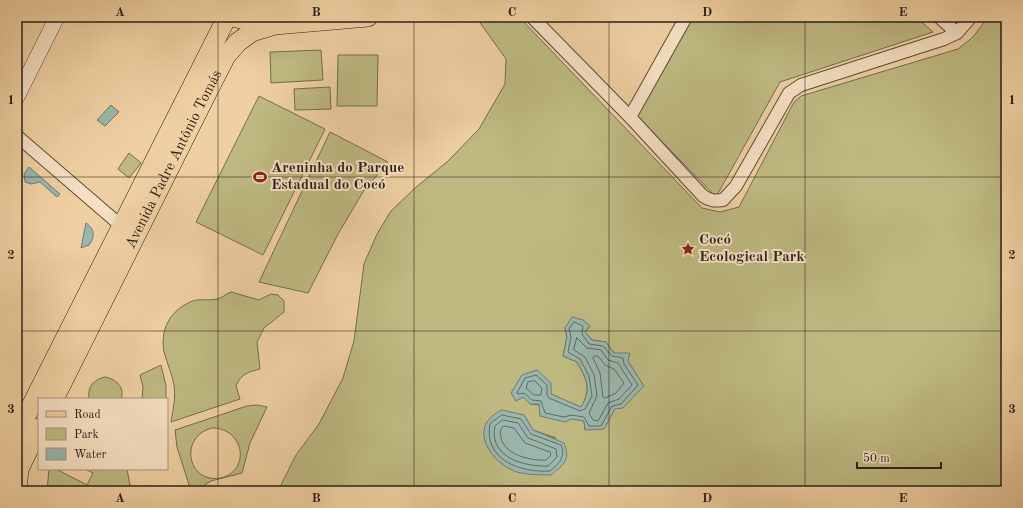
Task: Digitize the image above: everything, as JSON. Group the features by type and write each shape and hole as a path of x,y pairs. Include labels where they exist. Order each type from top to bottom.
{"main road":[{"path":"17,434 128,232 227,17"},
{"path":"234,17 245,20 259,17"},
{"name":"Avenida Padre Antônio Tomás","path":"54,398 128,232 222,63 238,42 252,32 261,28 275,25 312,20 368,17"},
{"path":"17,491 19,469 38,430"}],"street":[{"path":"17,98 57,17"},
{"path":"532,17 630,117 678,170 708,200 724,200 736,186 789,93 801,85 944,39 957,33 971,17"},
{"path":"630,117 686,17"},
{"path":"939,17 957,33"},
{"path":"17,136 128,232"}],"green space":[{"name":"Cocó Ecological Park","path":"471,17 519,17 702,208 720,212 739,207 794,102 801,96 958,49 973,37 988,17 1006,17 1006,307 1000,315 1006,322 1006,491 278,491 296,455 319,424 343,378 354,341 364,264 377,234 391,211 415,188 448,161 479,129 505,84 506,59 478,20","holes":["590,326 585,332 592,340 606,342 614,353 628,361 643,386 585,430 584,421 544,406 530,404 523,397 551,394 581,408 586,395 587,384 577,362 563,356 567,337 565,328","524,415 533,430 556,438 486,423"]},
{"path":"691,17 916,17 933,32 780,82 716,197 637,116"},
{"path":"321,50 323,80 271,83 270,52"},
{"path":"338,55 378,55 377,106 337,106"},
{"path":"330,87 331,109 295,110 294,89"},
{"name":"Areninha do Parque Estadual do Cocó","path":"259,96 325,129 263,255 196,222"},
{"path":"330,132 388,162 363,192 338,234 308,293 259,282"},
{"path":"129,153 141,163 129,178 118,169"},
{"path":"231,292 259,300 271,294 278,295 284,301 284,312 264,328 257,342 260,369 245,374 238,382 236,386 240,399 171,422 175,390 163,344 163,336 168,322 171,316 190,302 197,300 217,299"},
{"path":"161,365 166,386 166,398 142,398 143,387 140,375"},
{"path":"101,378 109,378 119,384 122,391 121,398 89,398 90,387"},
{"path":"257,405 267,407 250,443 242,473 211,481 195,491 191,491 177,447 175,430 247,406","holes":["212,428 223,430 232,435 237,442 240,451 240,460 236,468 230,474 220,478 209,478 200,474 194,467 191,459 191,449 194,440 201,433"]},
{"path":"49,470 58,470 87,485 93,473 87,470 127,470 131,491 47,491"}],"water":[{"path":"111,105 119,112 105,126 97,120"},
{"path":"29,167 60,194 57,197 40,182 31,184 25,182 24,174"},
{"path":"86,223 91,228 93,236 89,245 81,248"},
{"path":"572,317 583,320 590,326 585,332 592,340 606,342 614,353 630,353 628,361 644,386 623,408 615,409 604,429 585,430 584,421 571,419 565,422 540,416 539,404 530,404 523,397 516,401 511,393 522,375 537,370 551,383 551,394 581,407 587,389 586,379 577,362 563,356 567,337 565,328"},
{"path":"502,410 524,415 533,430 564,443 567,454 563,465 551,475 530,474 517,472 510,469 496,459 486,445 484,429 490,418"}],"place":[{"name":"Areninha do Parque Estadual do Cocó","path":"260,177"},
{"name":"Cocó Ecological Park","path":"688,249"}]}
